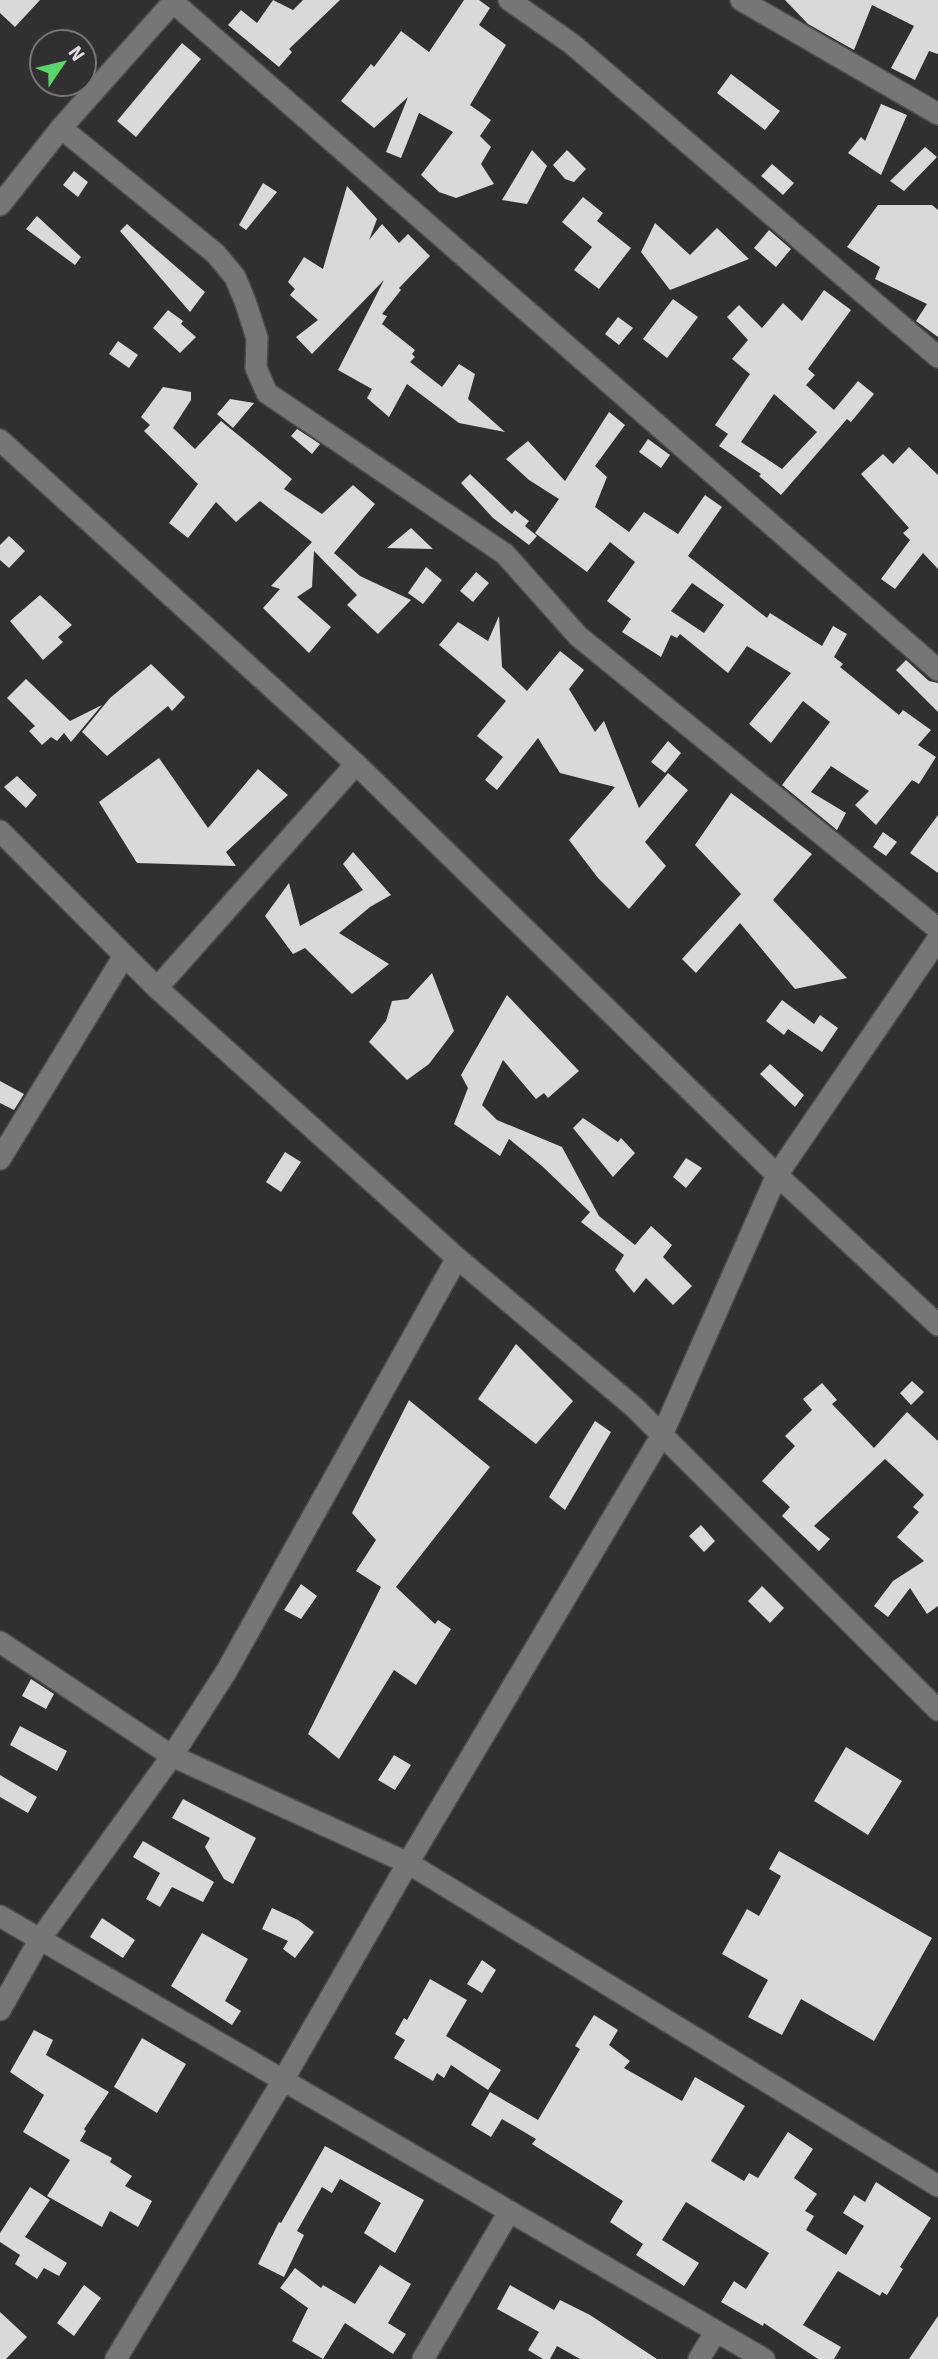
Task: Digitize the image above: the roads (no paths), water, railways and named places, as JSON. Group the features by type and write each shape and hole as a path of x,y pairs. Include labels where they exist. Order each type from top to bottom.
{"street":[{"path":"509,0 572,44 938,357"},
{"path":"0,205 61,128 174,1 938,670"},
{"path":"747,1 938,114"},
{"path":"61,128 216,254 240,289 257,338 256,368 267,393 505,554 578,636 938,929"},
{"path":"0,440 356,764 777,1175 938,1325"},
{"path":"156,988 356,764"},
{"path":"0,831 156,988 457,1258 634,1406 938,1710"},
{"path":"116,2359 282,2082 662,1434 777,1175 938,939"},
{"path":"0,1159 124,956"},
{"path":"0,2010 40,1939 172,1756 226,1672 457,1258"},
{"path":"0,1642 172,1756 408,1863 938,2186"},
{"path":"0,1916 282,2082 764,2359"},
{"path":"423,2359 509,2212"},
{"path":"699,2359 716,2331"}]}
